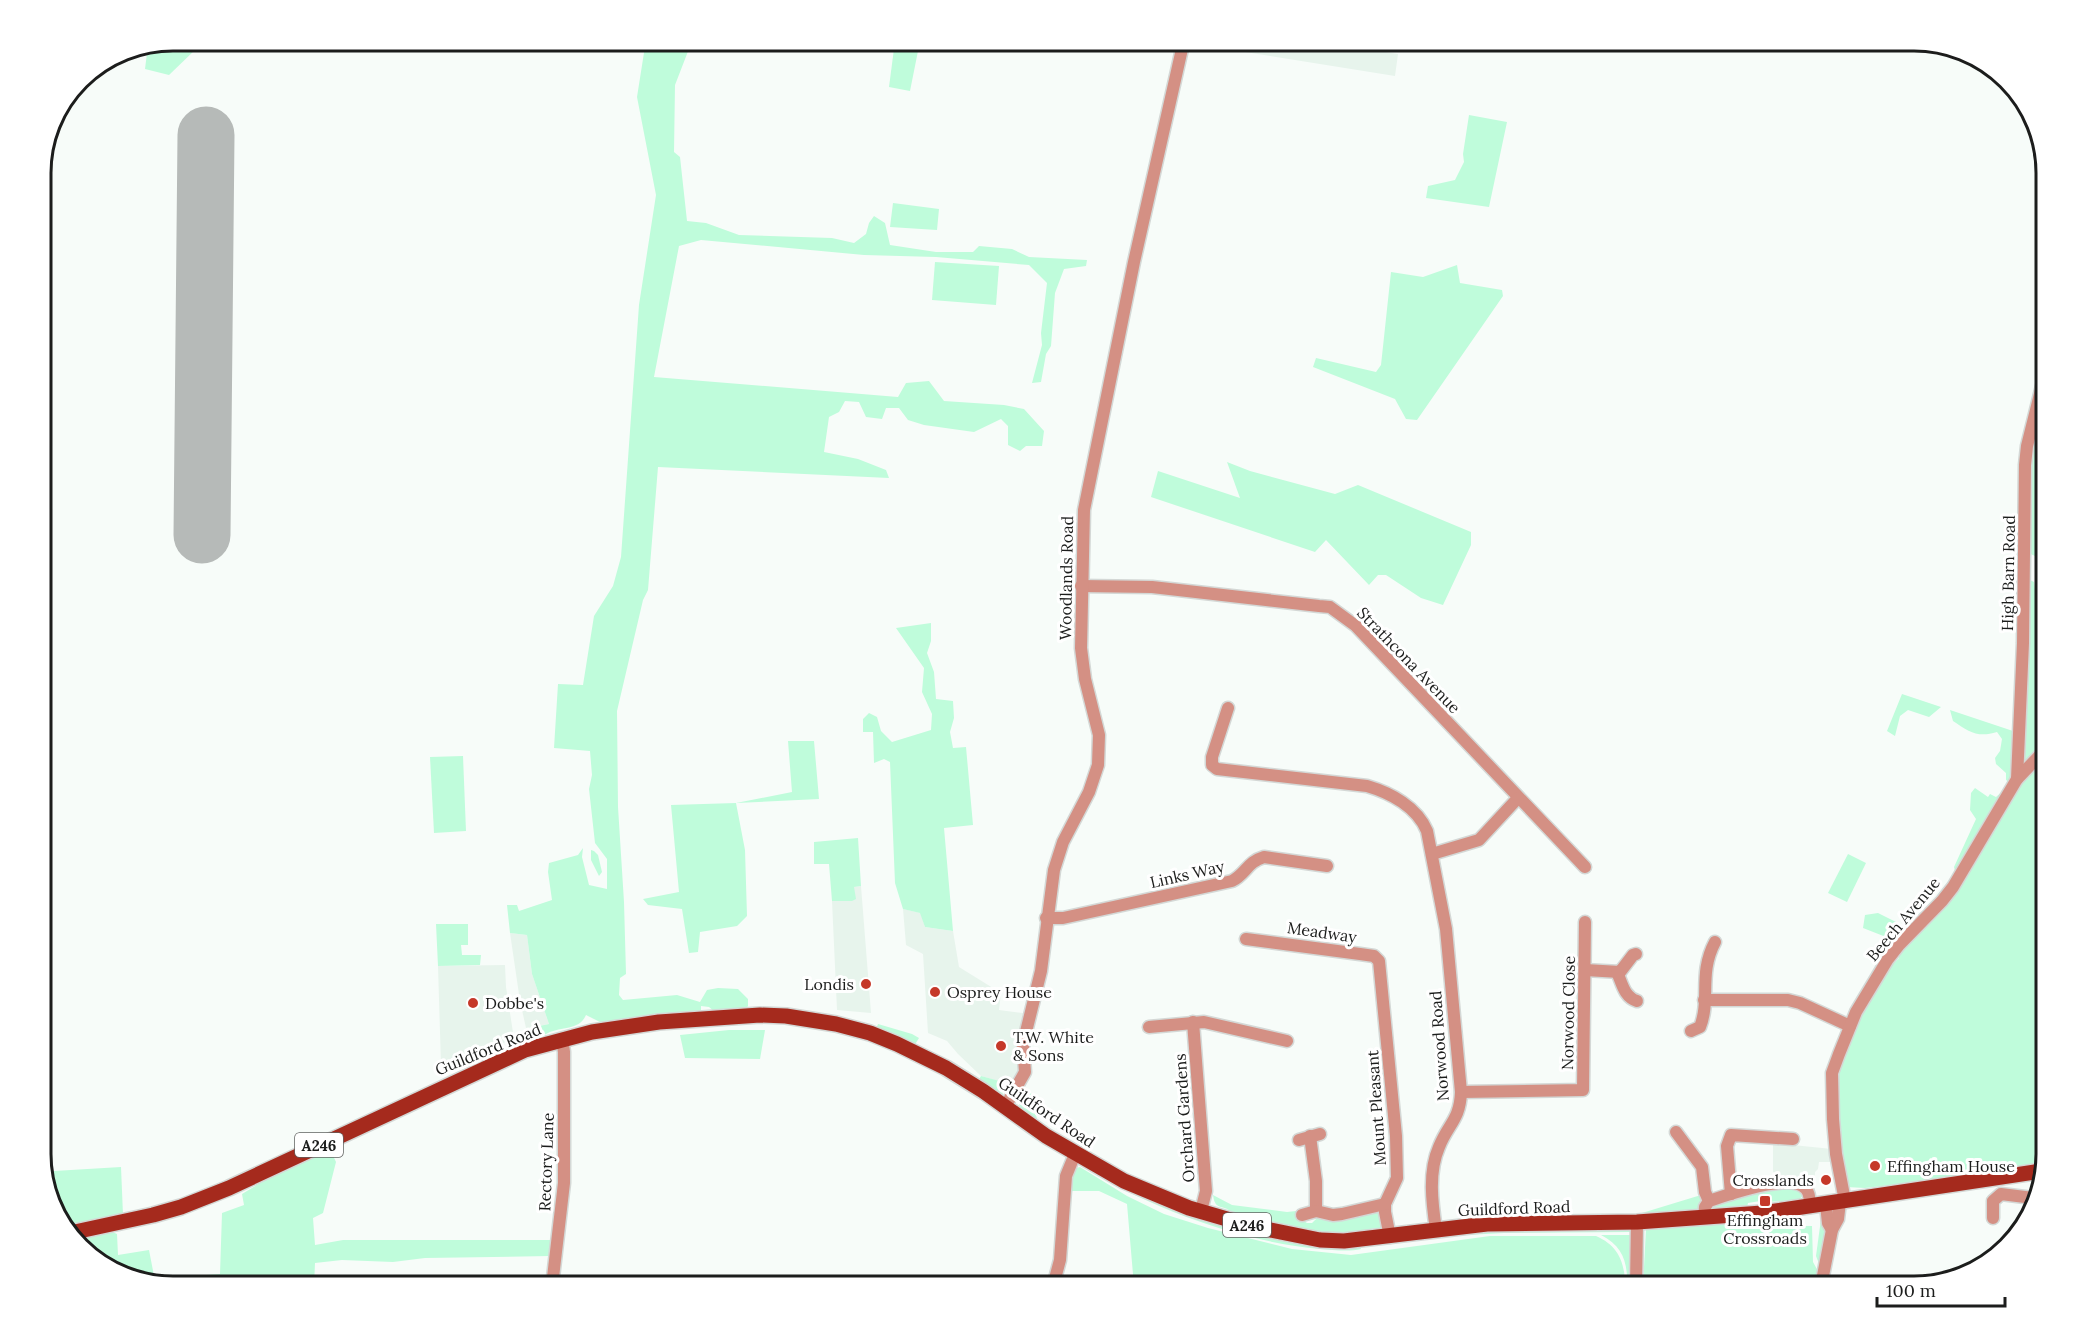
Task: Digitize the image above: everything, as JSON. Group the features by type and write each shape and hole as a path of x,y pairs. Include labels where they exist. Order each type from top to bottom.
{"main road":[{"name":"Guildford Road","path":"79,1231 149,1216 204,1198 525,1050 592,1032 660,1022 760,1015 809,1019 846,1026 897,1044 946,1068 1075,1154 1156,1196 1251,1226 1320,1240 1344,1241 1390,1237 1487,1224 1637,1222 1704,1218 1810,1207 2035,1172"}],"street":[{"name":"Woodlands Road","path":"1005,1107 1025,1072 1023,1044 1041,971 1046,918 1058,856 1094,780 1099,752 1099,735 1082,665 1082,534 1086,489 1182,51"},
{"name":"High Barn Road","path":"2017,779 2023,643 2025,465 2036,410"},
{"name":"Strathcona Avenue","path":"1081,586 1152,588 1330,608 1356,626 1585,867"},
{"name":"Norwood Road","path":"1228,708 1212,757 1212,765 1224,771 1367,786 1381,790 1405,804 1422,819 1427,831 1446,929 1461,1092 1459,1112 1440,1143 1435,1157 1432,1175 1436,1230"},
{"name":"Beech Avenue","path":"1823,1276 1832,1230 1828,1223 1837,1203 1832,1073 1850,1026 1888,959 1953,887 2017,779 2036,759"},
{"path":"1432,854 1479,840 1518,798"},
{"name":"Links Way","path":"1046,918 1063,918 1232,881 1255,860 1264,857 1327,866"},
{"name":"Norwood Close","path":"1461,1092 1583,1090 1585,922"},
{"name":"Meadway","path":"1246,939 1374,956 1379,961 1381,974"},
{"path":"1691,1031 1700,1028 1703,1020 1704,975 1715,942"},
{"path":"1585,970 1620,972 1636,954"},
{"path":"1617,972 1626,993 1633,1000 1637,1000"},
{"name":"Mount Pleasant","path":"1381,974 1396,1131 1397,1167 1396,1184 1385,1204"},
{"path":"1704,1000 1788,1000 1800,1003 1850,1026"},
{"path":"1149,1027 1194,1022 1216,1024 1287,1041"},
{"name":"Orchard Gardens","path":"1194,1022 1206,1191 1201,1211"},
{"name":"Rectory Lane","path":"553,1276 564,1182 564,1052 562,1039"},
{"path":"1676,1132 1702,1167 1705,1192 1709,1201"},
{"path":"1731,1194 1727,1146 1731,1135 1793,1138"},
{"path":"1310,1136 1316,1181 1316,1211"},
{"path":"1056,1276 1060,1260 1066,1176 1075,1154"},
{"path":"1998,1178 2001,1194"},
{"path":"1704,1218 1705,1207 1709,1201 1765,1185 1781,1183 1804,1186 1808,1191 1810,1207"},
{"path":"1993,1218 1993,1201 2001,1194 2027,1197"},
{"path":"1302,1215 1316,1211 1333,1215 1342,1214 1385,1204 1384,1212 1390,1237"},
{"path":"1636,1276 1637,1222"}],"shaded area":[{"path":"1239,51 1380,51 1398,54 1395,76"},
{"path":"861,886 871,1013 837,1010 832,901 852,901 854,887"},
{"path":"903,909 921,913 925,927 953,931 959,967 1001,993 999,1010 1023,1013 1015,1050 1022,1069 1012,1085 981,1076 947,1041 928,1033 923,954 906,945"},
{"path":"510,933 527,935 532,974 549,1024 526,1028"},
{"name":"Dobbe's","path":"505,965 514,1039 441,1065 438,966"},
{"path":"1773,1143 1832,1149 1832,1162 1819,1162 1815,1172 1815,1184 1773,1180"}],"green space":[{"path":"194,51 169,75 145,69 147,54"},
{"path":"644,51 688,51 675,85 674,152 680,157 687,221 706,223 739,235 832,238 854,243 866,234 874,216 885,223 890,245 936,252 973,252 979,246 1012,249 1029,257 1087,260 1086,266 1064,269 1055,293 1051,346 1046,354 1041,382 1032,383 1042,345 1041,333 1047,283 1029,265 936,257 864,255 701,240 679,246 654,377 898,397 906,383 929,381 944,401 1004,405 1024,409 1044,431 1042,446 1026,446 1020,451 1008,445 1008,426 1001,419 974,432 924,425 908,420 899,408 886,408 882,419 866,417 859,402 845,401 839,412 829,417 824,452 858,459 886,470 889,478 658,467 648,590 643,600 617,711 618,807 626,974 620,978 619,995 623,1000 677,995 700,1002 707,990 738,989 748,999 748,1006 745,1010 715,1012 709,1007 701,1006 701,1013 602,1023 586,1015 575,1026 553,1031 531,1042 525,1037 524,1029 549,1024 532,974 527,935 510,933 507,905 517,905 519,911 552,900 549,863 578,855 583,848 582,857 589,885 607,889 607,859 595,843 589,789 592,775 590,751 554,748 558,684 583,685 594,616 613,586 621,557 639,305 656,195 637,97"},
{"path":"894,51 918,51 910,91 889,87"},
{"path":"1469,115 1507,122 1489,207 1426,198 1428,186 1455,180 1464,162 1463,154"},
{"path":"893,203 939,209 937,230 890,227"},
{"path":"935,262 999,266 996,305 932,300"},
{"path":"1457,265 1460,283 1502,290 1503,296 1417,420 1406,419 1395,399 1313,367 1316,358 1376,372 1381,365 1391,272 1423,277"},
{"path":"2036,427 2036,557 2029,553 2033,439"},
{"path":"1227,462 1250,471 1335,494 1358,485 1471,532 1471,545 1443,605 1421,598 1386,575 1378,575 1369,585 1326,540 1315,552 1151,497 1158,471 1240,498"},
{"path":"2028,579 2034,582 2036,597 2035,1165 1891,1185 1865,1188 1846,1187 1835,1102 1838,1069 1855,1023 1891,966 1899,958 1899,950 1926,922 2020,771"},
{"path":"931,623 931,641 927,653 934,672 936,699 953,701 954,718 950,732 953,748 966,747 973,825 944,828 953,931 925,927 920,913 903,909 895,883 890,762 884,759 874,763 873,732 863,732 863,719 869,713 877,717 881,731 892,742 931,730 932,714 922,692 924,668 896,628"},
{"path":"1902,694 1941,707 1929,717 1908,710 1900,716 1895,736 1887,731"},
{"path":"1950,710 2016,732 2014,765 2010,783 2006,780 2006,773 1996,764 1995,758 2000,751 2002,739 1997,732 1979,734 1969,731 1953,721"},
{"path":"788,741 814,741 819,799 736,803 792,792"},
{"path":"463,756 466,831 434,833 430,757"},
{"path":"1975,788 1988,797 1990,794 1996,797 2005,789 1957,872 1954,867 1976,819 1970,810 1971,793"},
{"path":"736,803 745,850 747,916 737,926 700,932 698,952 689,953 682,909 648,905 643,899 679,892 671,805"},
{"path":"858,838 861,886 854,887 856,899 832,901 829,864 814,864 814,842"},
{"path":"591,850 598,855 602,872 599,876 591,860"},
{"path":"1848,854 1866,863 1847,902 1828,893"},
{"path":"1878,913 1900,924 1905,930 1892,945 1886,937 1863,928 1865,915"},
{"path":"436,924 468,924 468,945 461,945 462,955 481,955 480,965 438,966"},
{"path":"878,1024 919,1038 914,1046 876,1029"},
{"path":"729,1030 765,1030 760,1059 685,1058 680,1035"},
{"path":"981,1076 1007,1083 1008,1089 1001,1095 978,1081"},
{"path":"1022,1092 1033,1094 1037,1120 1019,1105"},
{"path":"329,1147 336,1162 323,1213 313,1218 315,1245 343,1240 552,1240 550,1256 425,1258 393,1262 342,1260 315,1263 314,1276 205,1276 220,1274 222,1213 244,1205 242,1194"},
{"path":"121,1167 123,1215 74,1224 60,1200 53,1178 54,1171"},
{"path":"1080,1167 1127,1196 1164,1214 1208,1228 1292,1249 1351,1255 1490,1236 1596,1236 1615,1250 1622,1263 1624,1276 1133,1276 1127,1204 1099,1191 1068,1191 1076,1168"},
{"path":"1083,1167 1088,1167 1131,1189 1360,1246 1361,1249 1336,1250 1290,1245 1228,1231 1137,1196"},
{"path":"1772,1188 1795,1189 1803,1195 1797,1200 1767,1202 1766,1200 1748,1203 1747,1208 1713,1211 1710,1209 1711,1205"},
{"path":"1213,1195 1232,1205 1287,1212 1296,1211 1297,1216 1307,1223 1312,1223 1317,1218 1338,1220 1379,1211 1383,1222 1382,1228 1370,1229 1363,1235 1301,1231 1213,1209 1214,1207 1232,1212 1217,1205"},
{"path":"1701,1195 1700,1205 1696,1211 1645,1216 1642,1213"},
{"path":"1793,1219 1792,1226 1812,1226 1813,1262 1818,1276 1644,1276 1646,1229"},
{"path":"1821,1219 1827,1228 1821,1269 1816,1256"},
{"path":"1625,1227 1631,1232 1467,1235 1467,1230 1523,1228 1588,1231"},
{"path":"108,1230 117,1234 118,1255 149,1250 154,1274 119,1263 105,1255 83,1236"},
{"path":"1601,1235 1633,1235 1632,1276 1626,1276 1623,1256 1608,1239"}],"runway":[{"path":"202,535 206,135"}],"place":[{"name":"Londis","path":"866,984"},
{"name":"Osprey House","path":"935,992"},
{"name":"Dobbe's","path":"473,1003"},
{"name":"T.W. White & Sons","path":"1001,1046"},
{"name":"Effingham House","path":"1875,1166"},
{"name":"Crosslands","path":"1826,1180"},
{"name":"Effingham Crossroads","path":"1765,1201"}]}
